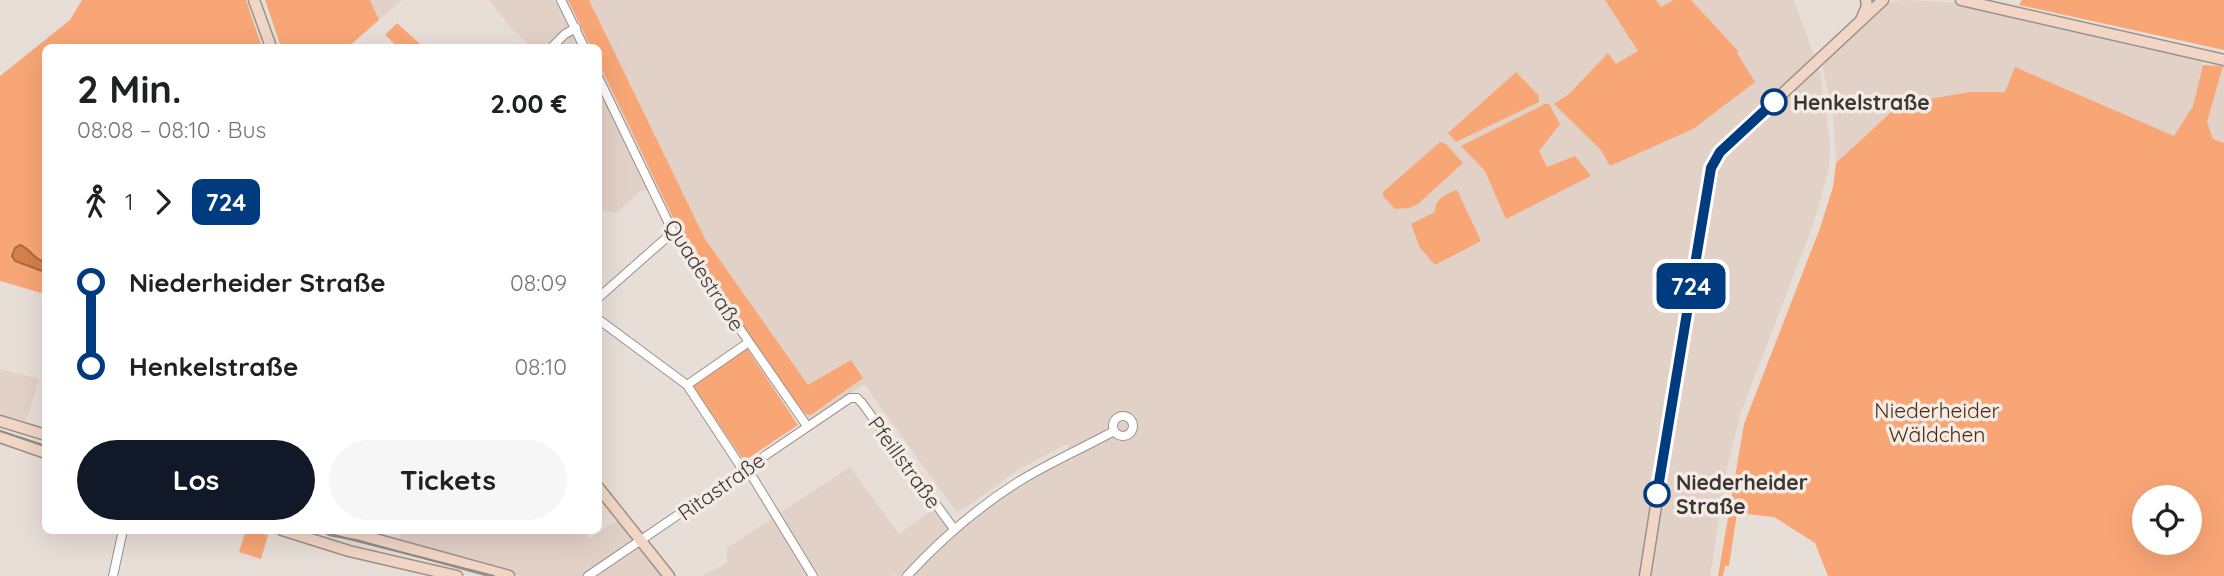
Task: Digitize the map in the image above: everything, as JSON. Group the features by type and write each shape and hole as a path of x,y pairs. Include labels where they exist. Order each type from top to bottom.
{"street":[{"path":"254,0 270,44"},
{"path":"561,0 583,44"},
{"path":"1860,23 1867,6 1866,0"},
{"path":"1645,576 1711,168 1720,152 1883,0"},
{"path":"1961,0 2224,60"},
{"path":"555,44 576,28"},
{"name":"Quadestraße","path":"602,86 673,232 807,426"},
{"path":"602,294 673,232"},
{"path":"602,322 687,385 745,469 813,576"},
{"path":"687,385 749,342"},
{"name":"Ritastraße","path":"589,576 844,400 853,398"},
{"name":"Pfeillstraße","path":"853,398 862,402 954,529"},
{"path":"0,421 42,434"},
{"path":"907,576 954,529 1019,482 1114,431"},
{"path":"0,438 42,452"},
{"path":"602,492 669,576"},
{"path":"113,576 122,534"},
{"path":"294,534 457,576"},
{"path":"322,543 341,543 346,534"},
{"path":"353,534 509,576"},
{"path":"368,555 366,548 369,544 385,543"}],"shaded area":[{"path":"370,0 402,0 379,20"},
{"path":"489,0 1794,0 1820,72 1830,142 1829,169 1813,225 1741,412 1727,468 1710,576 702,576 727,563 727,548 850,467 899,534 936,507 954,531 1001,495 1066,458 1073,462 1067,444 1018,470 961,511 956,511 864,384 813,420 804,418 677,235 656,189 640,191 616,213 602,211 602,44 526,44"},
{"path":"1903,0 1964,3 2200,55 2203,65 2193,106 2174,137 2015,67 2006,92 1970,92 1900,105 1836,163 1833,114 1821,61 1888,3"},
{"path":"2223,66 2224,161 2194,147 2206,122"},
{"path":"20,245 42,261 42,271 15,261 12,256 15,248"},
{"path":"0,369 39,379 26,421 0,414"},
{"path":"619,519 665,576 521,576 398,544 401,534 585,534 589,539 602,534 602,530"}],"green space":[{"path":"82,0 246,0 261,44 42,44 42,293 0,281 0,76 70,20"},
{"path":"265,0 370,0 379,20 351,44 280,44"},
{"path":"568,0 589,0 705,239 808,385 851,360 863,378 811,415 806,414 796,403 686,245 602,69 602,44 590,44"},
{"path":"1605,0 1656,0 1661,7 1674,0 1691,0 1738,51 1755,82 1693,129 1610,166 1601,150 1554,104 1569,94 1608,53 1616,64 1638,51"},
{"path":"2022,0 2224,0 2224,50 2019,5"},
{"path":"397,23 420,44 395,44 385,35"},
{"name":"Niederheider Wäldchen","path":"2203,65 2223,66 2207,122 2213,139 2224,143 2224,576 1828,576 1815,543 1774,517 1737,513 1729,566 1725,566 1723,576 1718,576 1744,424 1820,228 1833,187 1836,163 1900,104 1970,92 2005,92 2015,67 2174,136 2193,106"},
{"path":"1516,72 1538,95 1539,102 1456,142 1448,133"},
{"path":"1549,104 1560,124 1539,151 1547,167 1575,156 1591,176 1506,219 1485,171 1461,146"},
{"path":"1440,142 1446,144 1463,163 1418,204 1395,209 1383,196 1383,192"},
{"path":"1457,190 1481,241 1435,265 1420,248 1411,224 1435,212 1439,200"},
{"path":"746,347 798,425 744,461 691,383"},
{"path":"245,534 268,535 261,559 239,552"}],"tram line":[{"path":"0,431 42,445"},
{"path":"330,534 494,576"}],"bus line":[{"name":"724","path":"1657,494 1711,168 1720,152 1774,102"}],"place":[{"name":"Henkelstraße","path":"1774,102"},
{"name":"Niederheider Straße","path":"1657,494"}]}
